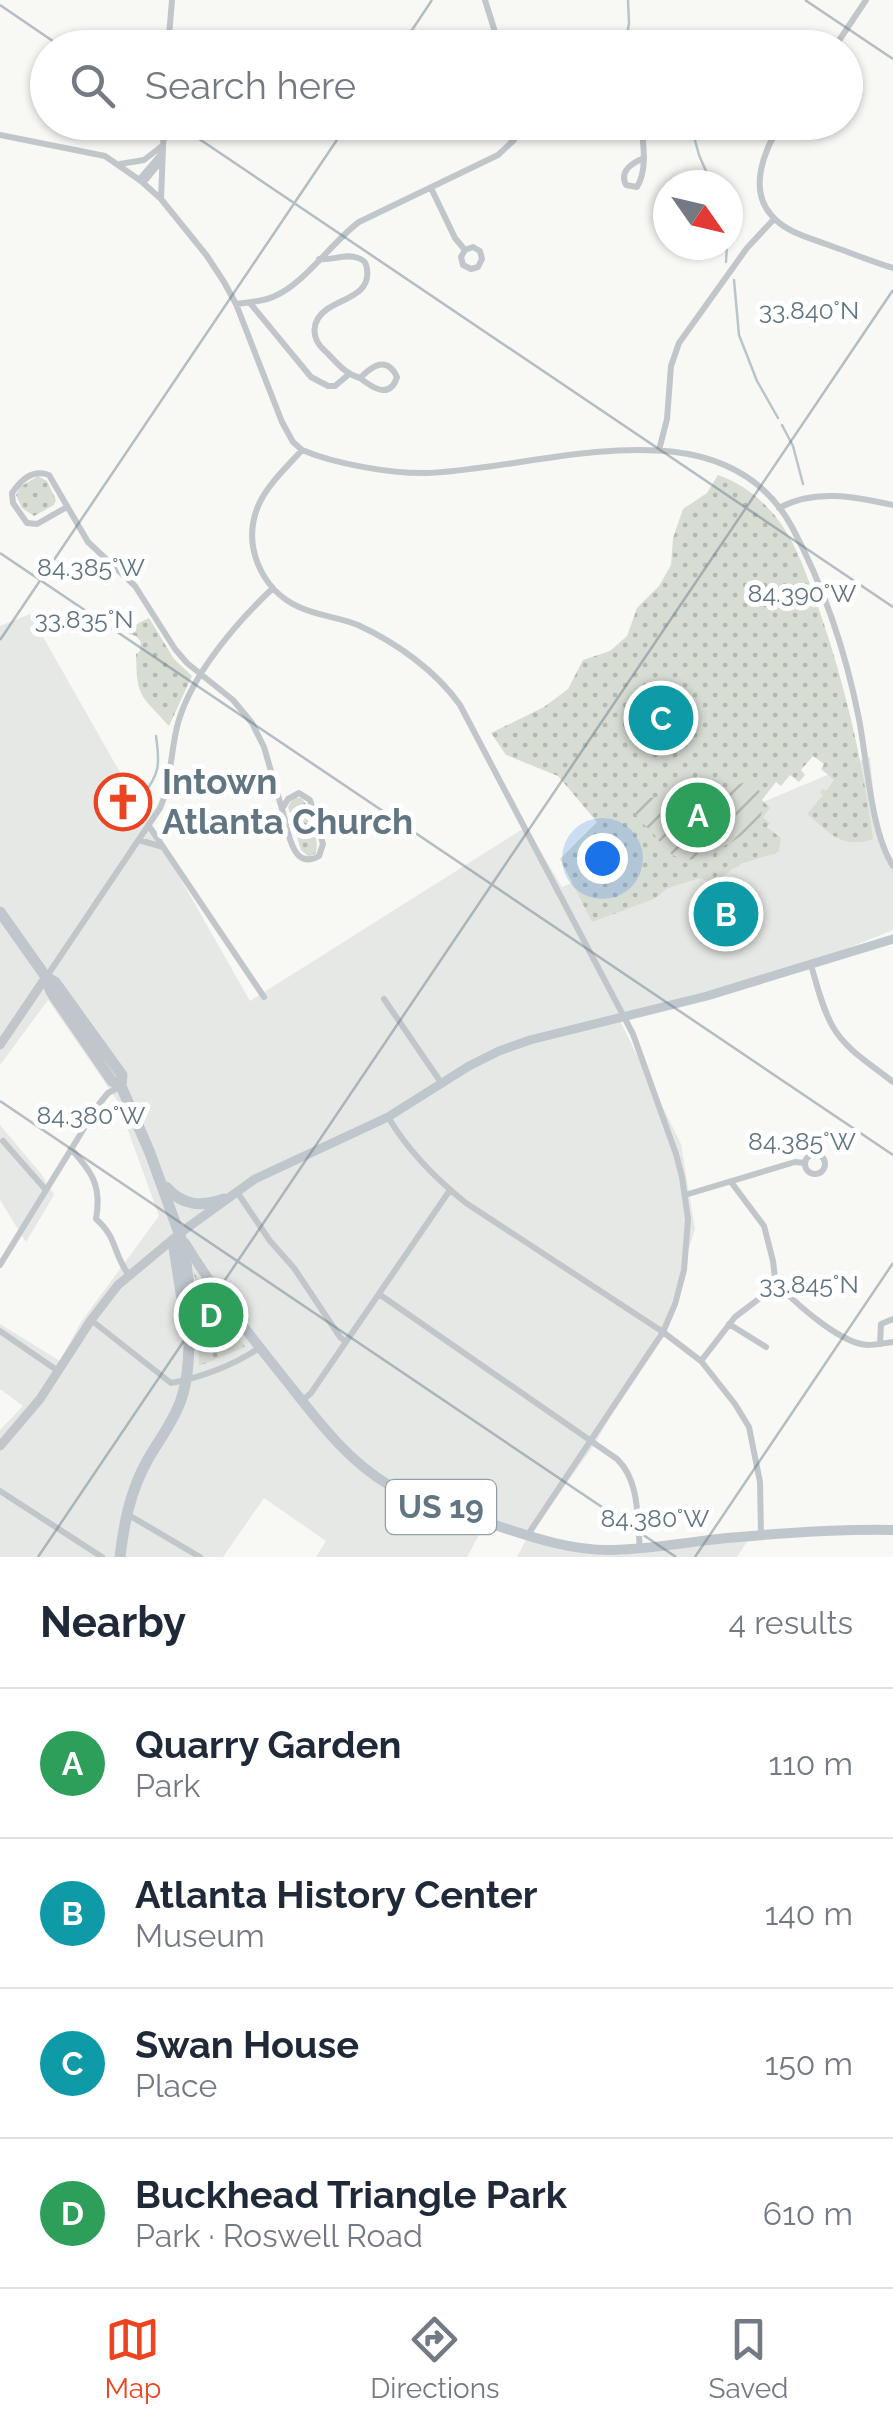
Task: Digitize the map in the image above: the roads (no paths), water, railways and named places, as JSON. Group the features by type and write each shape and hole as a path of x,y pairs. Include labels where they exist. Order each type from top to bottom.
{"highway":[{"name":"US 19","path":"0,912 122,1074 120,1086 180,1233"},
{"path":"160,1180 186,1203 207,1204 224,1199"},
{"path":"120,1557 126,1514 139,1476 177,1410 185,1381 189,1316 184,1312 174,1248 180,1233"}],"main road":[{"path":"180,1233 224,1199 276,1168 388,1117 476,1062 514,1046 707,996 893,939"},
{"name":"US 19","path":"180,1233 260,1348 345,1451 388,1484 426,1502 527,1536 579,1548 612,1550 761,1536 893,1530"}],"street":[{"path":"170,30 172,0"},
{"path":"485,0 494,30"},
{"path":"846,30 866,0"},
{"path":"0,135 106,156 160,200 224,282 282,422 302,450 375,468 424,473 608,451 660,450 696,455 728,467 756,484 779,508 800,544 841,644 881,842 893,866"},
{"path":"160,200 163,140"},
{"path":"236,304 272,298 288,290 358,222 504,152 514,140"},
{"path":"642,140 644,158 641,183 637,187 626,185 624,173 644,158"},
{"path":"770,140 761,172 762,195 774,219 805,236 893,268"},
{"path":"118,164 163,152"},
{"path":"141,181 163,152"},
{"path":"431,188 465,250"},
{"path":"660,450 679,342 747,248 774,219"},
{"path":"319,259 354,256 366,262 366,283 358,294 324,312 315,325 314,336 348,375 380,391 388,391 397,377 394,369 378,364 360,378"},
{"path":"249,302 312,377 335,386 348,375"},
{"path":"302,450 266,492 254,520 252,539 262,574 284,599 299,607 372,632 427,670 451,693 624,1016 676,1154 685,1195 688,1235 684,1270 663,1332 527,1536"},
{"path":"67,507 37,524 27,522 13,503 12,493 28,475 49,475 88,542 135,586 175,649 252,722 264,747 282,809 296,854 305,860 316,858 323,844 310,800 276,788"},
{"path":"779,508 794,501 844,495 893,505"},
{"path":"0,1045 149,826 166,797 178,723 188,699 234,627 272,588"},
{"path":"282,809 288,799 299,793"},
{"path":"149,826 264,997"},
{"path":"139,840 164,848"},
{"path":"811,965 833,1028 852,1050 893,1082"},
{"path":"384,999 442,1084"},
{"path":"0,1265 104,1097 120,1086"},
{"path":"388,1117 450,1190 701,1361 750,1427 760,1482 761,1536"},
{"path":"3,1141 46,1190"},
{"path":"71,1150 94,1176 96,1219 108,1229 129,1275"},
{"path":"685,1195 795,1162 805,1163"},
{"path":"731,1182 764,1226 776,1286"},
{"path":"302,1401 450,1190"},
{"path":"236,1191 346,1342"},
{"path":"0,1446 32,1409 90,1320 118,1285 180,1233"},
{"path":"701,1361 735,1316 776,1286"},
{"path":"776,1286 850,1340 867,1345 893,1342"},
{"path":"378,1294 617,1459 628,1470 633,1485 640,1548"},
{"path":"880,1344 881,1324 893,1319"},
{"path":"90,1320 171,1383 185,1381 260,1348"},
{"path":"729,1324 766,1347"},
{"path":"0,1331 58,1371"},
{"path":"0,1491 102,1557"},
{"path":"126,1514 200,1557"}],"waterway":[{"path":"628,0 628,30"},
{"path":"695,140 706,170"},
{"path":"734,280 739,335 757,381 778,418"},
{"path":"782,425 793,446 803,484"},
{"path":"142,796 157,768 156,736"}],"place":[{"name":"Swan House","path":"661,718"},
{"name":"Intown Atlanta Church","path":"123,802"},
{"name":"Quarry Garden","path":"698,815"},
{"name":"Atlanta History Center","path":"726,914"},
{"name":"Buckhead Triangle Park","path":"211,1315"}]}
